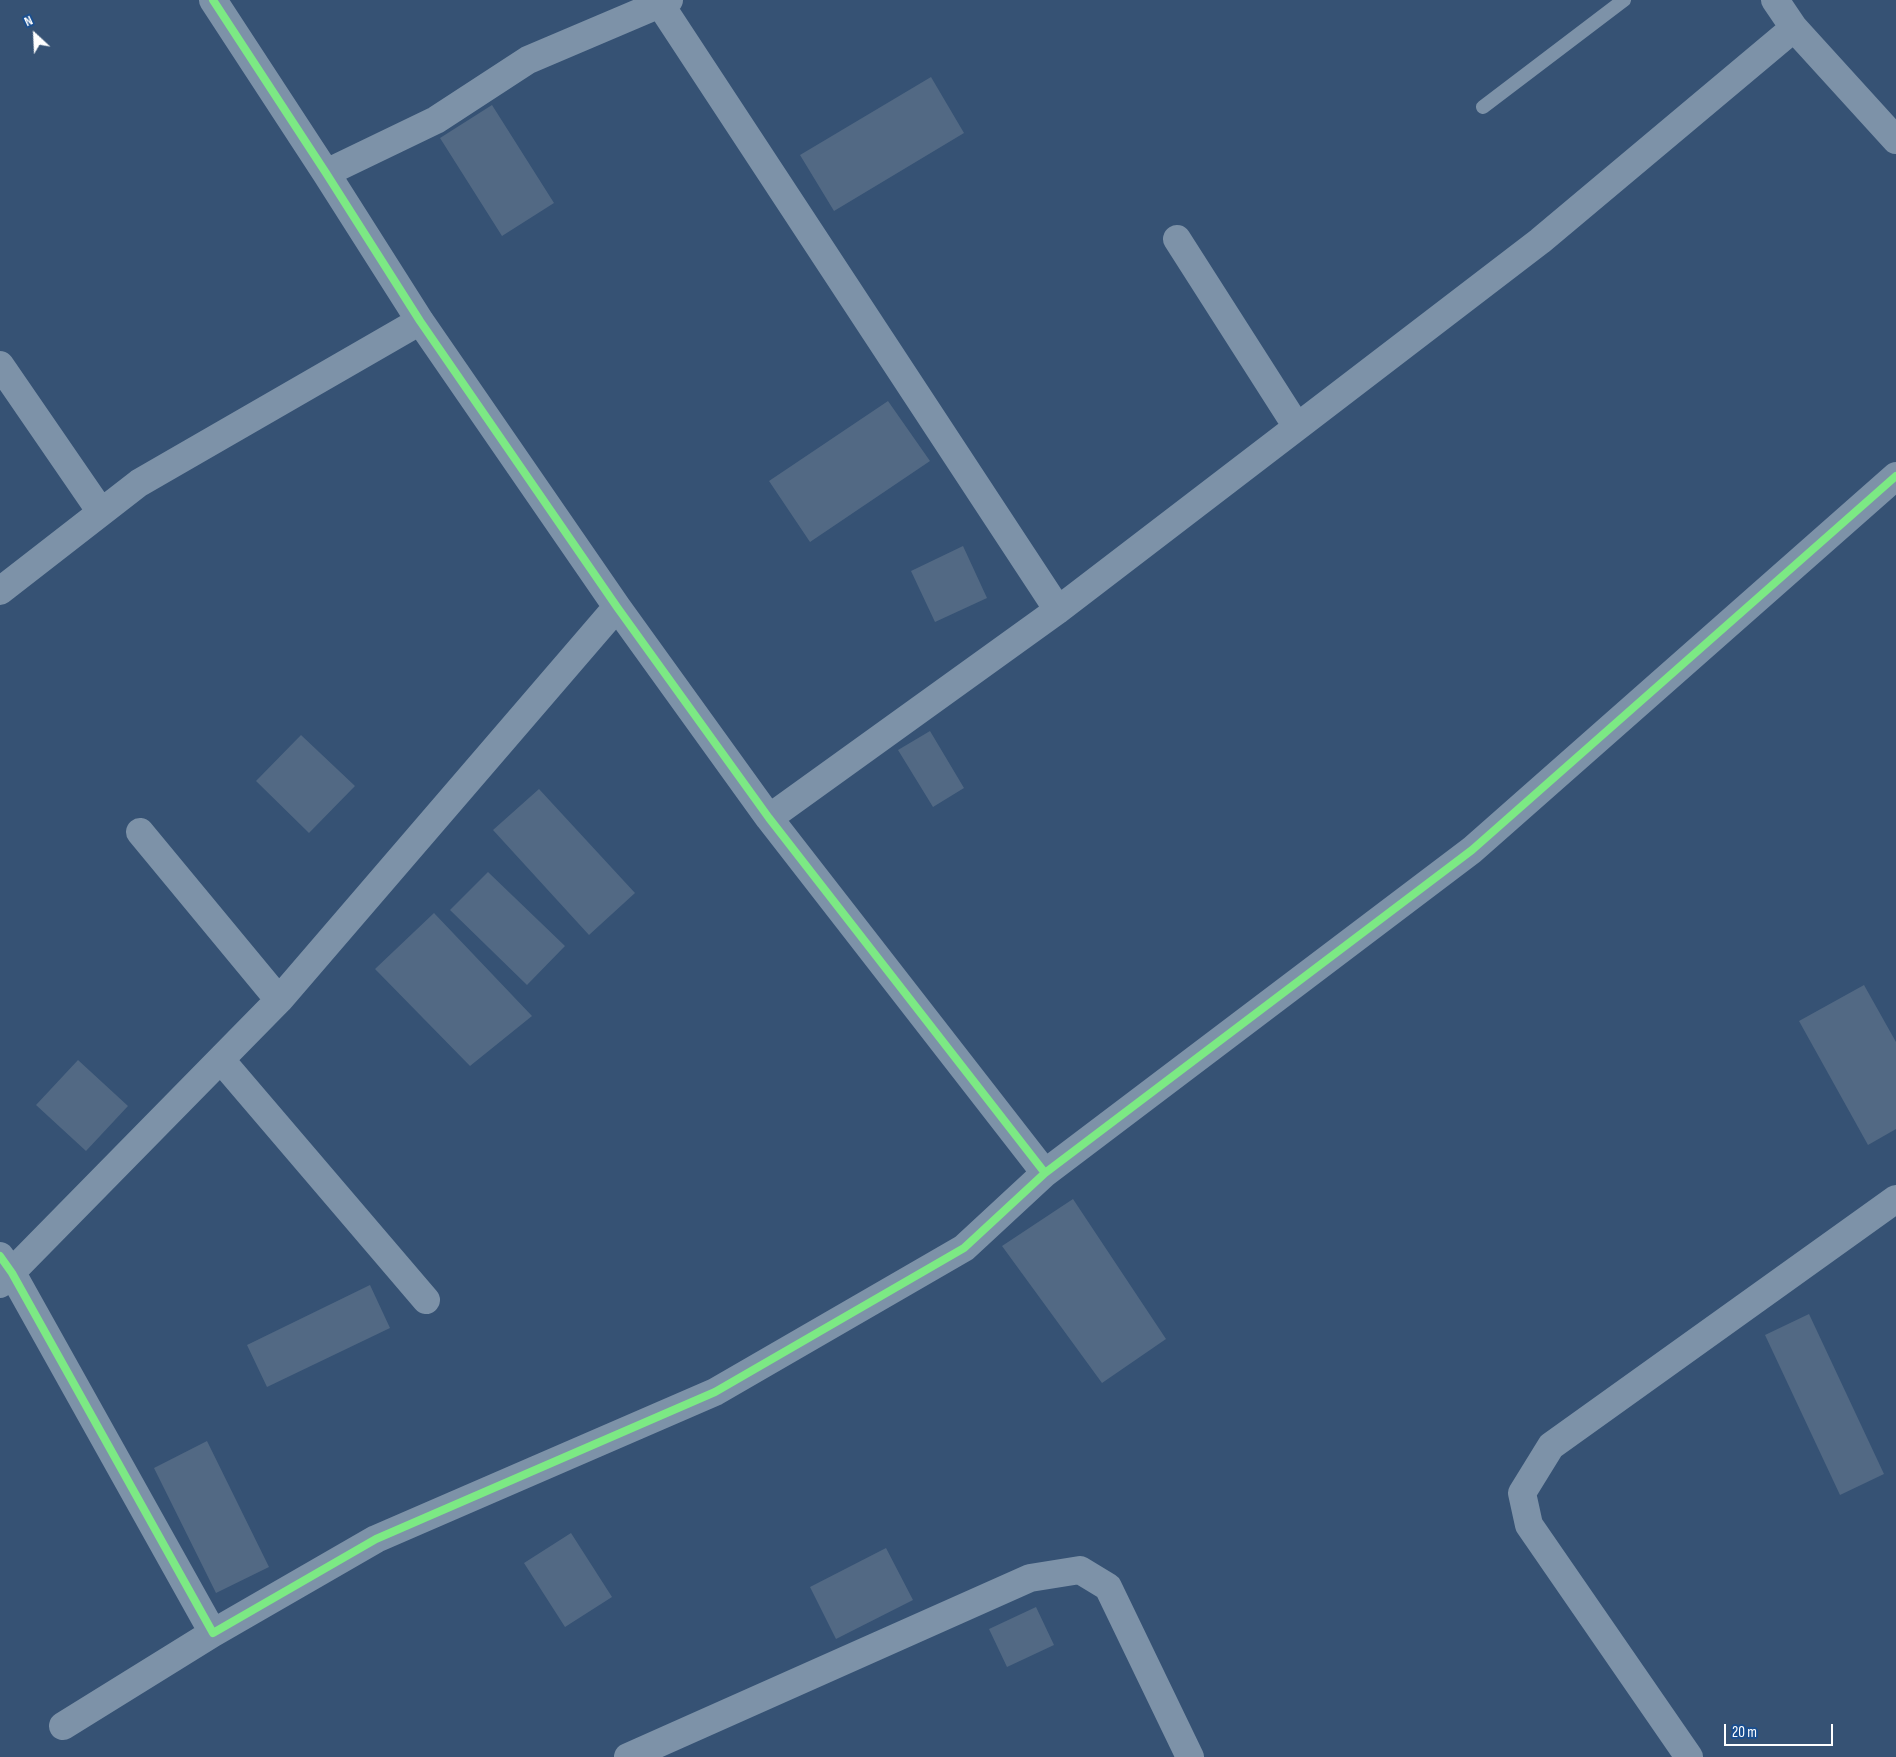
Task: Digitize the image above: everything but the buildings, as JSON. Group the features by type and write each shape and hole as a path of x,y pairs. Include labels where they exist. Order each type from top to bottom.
{"street":[{"path":"213,0 326,173 420,322 617,607 769,818 1045,1173"},
{"path":"1775,0 1794,28 1896,140"},
{"path":"326,173 436,120 528,60 665,2 1058,610"},
{"path":"769,818 1058,610 1540,241 1794,28"},
{"path":"1177,239 1297,427"},
{"path":"0,591 139,483 420,322"},
{"path":"0,365 101,512"},
{"path":"62,1726 213,1633 376,1540 715,1392 964,1248 1045,1173 1472,850 1896,476"},
{"path":"213,1633 4,1271 221,1060 279,1000 617,607"},
{"path":"140,832 279,1000"},
{"path":"221,1060 426,1300"},
{"path":"1689,1757 1529,1525 1522,1493 1551,1446 1896,1199"},
{"path":"628,1757 1030,1578 1080,1570 1108,1587 1190,1757"}],"lane":[{"path":"1483,107 1624,0"}],"cycle path":[{"path":"213,0 420,321 617,607 769,818 1045,1173"},
{"path":"0,1256 12,1273 213,1633 376,1539 715,1392 964,1248 1045,1173 1472,850 1896,476"}]}
